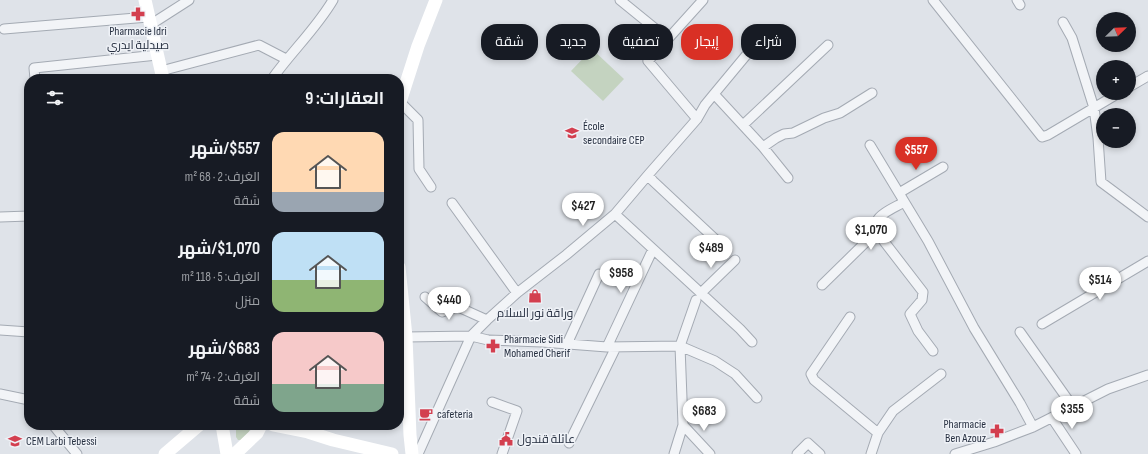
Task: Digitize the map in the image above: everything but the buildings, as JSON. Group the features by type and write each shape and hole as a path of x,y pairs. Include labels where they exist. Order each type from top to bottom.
{"main road":[{"path":"145,0 162,74"},
{"path":"404,88 436,0"},
{"path":"404,317 412,454"},
{"path":"165,454 193,430"},
{"path":"223,430 227,454"},
{"path":"235,454 258,430"},
{"path":"312,430 359,451 392,454"}],"street":[{"path":"4,29 149,21 189,0"},
{"path":"276,74 286,59 323,16 333,0"},
{"path":"620,0 650,24"},
{"path":"673,33 702,0"},
{"path":"933,0 1042,137 1048,135 1107,100"},
{"path":"1063,22 1072,38 1094,108 1101,182 1146,213"},
{"path":"165,74 259,45 286,59"},
{"path":"742,125 828,46"},
{"path":"35,74 34,68 157,56"},
{"path":"649,60 648,61 698,119"},
{"path":"418,454 471,336 517,293 615,214 698,119 705,105 742,60"},
{"path":"1136,83 1148,76"},
{"path":"763,147 784,134 793,133 824,118 840,113 872,93"},
{"path":"714,94 763,147 788,178"},
{"path":"404,101 418,120 419,169 431,187"},
{"path":"870,144 928,241 974,328 1020,402 1033,427"},
{"path":"899,193 943,167"},
{"path":"648,175 715,238"},
{"path":"822,285 874,234 876,231 877,221 880,216 904,202"},
{"path":"452,203 517,293"},
{"path":"615,214 654,249 699,297 740,329 752,342"},
{"path":"0,217 24,216"},
{"path":"876,231 923,292 922,300 910,314 918,331 933,351"},
{"path":"569,443 654,249"},
{"path":"674,454 682,425 680,346 699,297 735,260"},
{"path":"1042,324 1148,261"},
{"path":"567,344 599,274"},
{"path":"425,298 442,312 453,308 465,297"},
{"path":"456,306 487,320"},
{"path":"850,317 811,374 814,380 878,433"},
{"path":"0,330 24,332"},
{"path":"1020,332 1073,407"},
{"path":"406,337 471,336 488,340 612,347 680,346 715,361 735,374 757,398"},
{"path":"871,454 878,433 894,411 941,374"},
{"path":"957,454 1033,427 1108,389 1148,375"},
{"path":"0,394 24,399"},
{"path":"492,402 517,411 502,454"},
{"path":"1052,418 1076,454"},
{"path":"682,425 710,454"},
{"path":"57,430 74,453"},
{"path":"797,454 808,443 820,454"}],"green space":[{"path":"600,56 624,79 603,101 571,71 582,60 600,60"},
{"path":"236,430 250,430 241,440 238,440 236,437"}],"place":[{"name":"Pharmacie Idri صيدلية ايدري","path":"138,14"},
{"name":"École secondaire CEP","path":"572,133"},
{"name":"وراقة نور السلام","path":"535,296"},
{"name":"Pharmacie Sidi Mohamed Cherif","path":"493,346"},
{"name":"cafeteria","path":"426,414"},
{"name":"Pharmacie Ben Azouz","path":"997,431"},
{"name":"عائلة قندول","path":"506,439"},
{"name":"CEM Larbi Tebessi","path":"15,441"}]}
